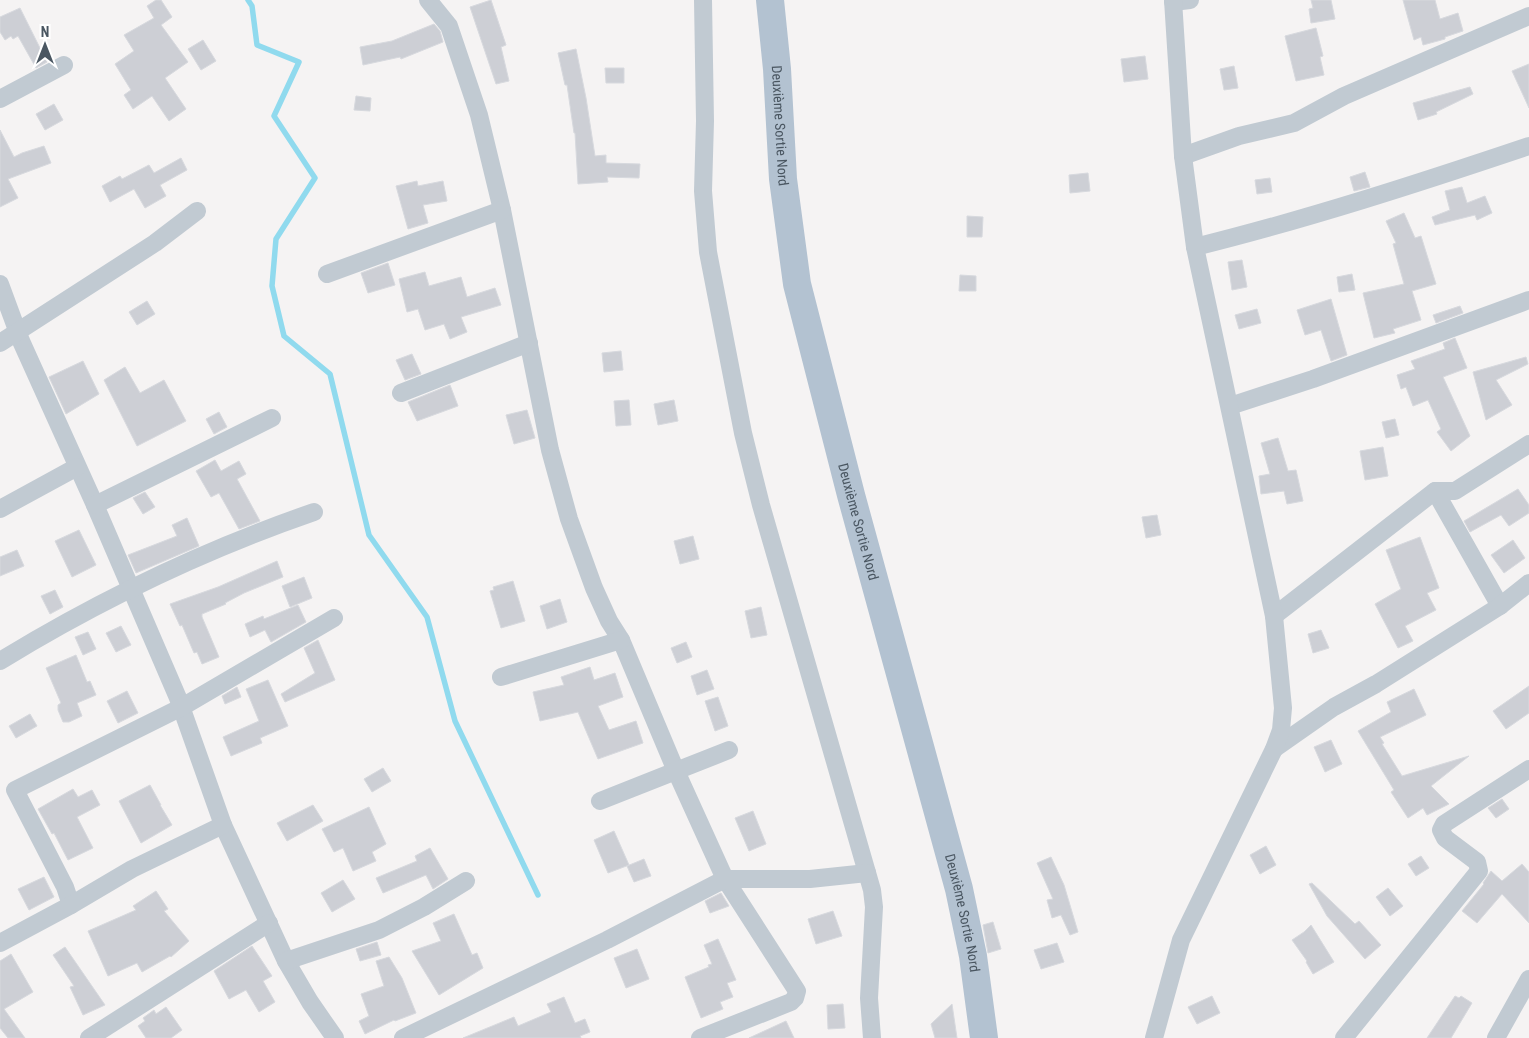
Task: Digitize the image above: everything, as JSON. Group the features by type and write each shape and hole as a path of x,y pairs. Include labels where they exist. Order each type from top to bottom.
{"main road":[{"name":"Deuxième Sortie Nord","path":"770,0 777,69 783,179 797,284 856,513 958,889 973,956 984,1038"}],"street":[{"path":"428,0 449,26 479,115 502,210 550,450 569,519 594,588 609,621 621,640 676,771 725,879 797,991 796,998 791,1002 700,1038"},
{"path":"703,0 705,121 702,191 708,252 743,433 760,505 872,890 874,907 870,998 872,1038"},
{"path":"1154,1038 1181,940 1274,749 1281,730 1283,708 1274,616 1195,247 1183,156 1179,1"},
{"path":"1183,156 1240,136 1294,123 1344,96 1529,16"},
{"path":"0,98 64,65"},
{"path":"1195,247 1265,230 1385,194 1529,146"},
{"path":"0,343 155,243 197,210"},
{"path":"328,274 502,210"},
{"path":"0,284 18,331 182,707 223,825 286,961 333,1037"},
{"path":"1230,406 1313,379 1529,300"},
{"path":"401,393 529,343"},
{"path":"95,505 272,418"},
{"path":"1274,616 1435,491 1455,491 1529,444"},
{"path":"0,509 77,467"},
{"path":"1435,491 1500,606"},
{"path":"0,661 130,588 271,527 314,512"},
{"path":"1274,749 1334,707 1376,684 1500,606 1529,583"},
{"path":"72,905 65,887 15,790 182,707 334,618"},
{"path":"501,677 621,640"},
{"path":"600,801 728,750"},
{"path":"1344,1038 1479,871 1477,862 1445,838 1441,830 1444,824 1529,769"},
{"path":"0,943 72,905 132,868 223,825"},
{"path":"403,1038 608,940 725,879 810,879 867,873"},
{"path":"286,961 379,930 424,907 466,881"},
{"path":"90,1038 269,923"},
{"path":"1496,1038 1529,979"}],"building":[{"path":"156,0 161,0 172,17 161,25 188,62 165,78 186,109 169,121 152,96 133,109 124,95 131,90 115,64 134,51 124,35 154,18 147,6"},
{"path":"491,0 506,45 501,47 509,81 496,84 470,7"},
{"path":"1311,0 1331,0 1335,19 1311,23 1309,9 1313,8"},
{"path":"1403,0 1435,0 1440,19 1458,13 1463,31 1445,37 1445,39 1423,45 1421,37 1414,40"},
{"path":"20,8 47,62 36,68 18,36 13,39 11,36 5,40 0,32 0,17"},
{"path":"434,24 440,31 443,42 401,59 400,57 363,65 360,47 392,41"},
{"path":"1316,28 1323,56 1320,57 1324,75 1296,81 1285,36"},
{"path":"203,40 216,61 201,70 188,49"},
{"path":"576,49 595,156 606,155 606,163 640,164 639,178 607,177 608,182 578,184 575,133 567,85 565,85 558,53"},
{"path":"1145,56 1148,79 1124,82 1121,59"},
{"path":"1529,64 1529,108 1512,71"},
{"path":"1234,66 1238,88 1224,90 1220,69"},
{"path":"605,68 624,68 624,83 606,83"},
{"path":"1470,87 1473,94 1436,112 1437,114 1418,120 1413,103"},
{"path":"356,96 371,98 370,111 354,110"},
{"path":"54,104 63,120 45,130 36,114"},
{"path":"0,130 14,157 44,146 51,163 8,179 18,198 0,207"},
{"path":"181,158 187,170 160,185 166,196 145,208 134,189 110,202 102,186 120,176 122,179 149,165 154,173"},
{"path":"1365,172 1370,187 1354,191 1350,177"},
{"path":"1088,173 1090,191 1070,193 1069,175"},
{"path":"1270,178 1272,192 1257,194 1255,180"},
{"path":"417,181 418,186 443,181 447,201 423,205 428,223 408,229 396,186"},
{"path":"1462,187 1467,203 1485,196 1492,213 1477,220 1475,215 1435,225 1432,217 1450,210 1445,191"},
{"path":"1404,213 1415,238 1421,236 1436,284 1412,291 1421,320 1393,329 1395,333 1374,338 1363,293 1404,284 1393,244 1396,243 1386,221"},
{"path":"967,216 983,217 982,237 967,237"},
{"path":"1242,260 1247,287 1232,290 1228,262"},
{"path":"388,263 395,285 368,293 361,273"},
{"path":"425,272 429,286 461,277 467,297 495,288 501,305 461,317 467,332 450,339 444,324 425,330 418,309 407,312 399,279"},
{"path":"1352,274 1355,290 1339,292 1337,277"},
{"path":"960,275 976,276 976,291 959,291"},
{"path":"1331,299 1347,355 1331,361 1321,330 1305,335 1297,310"},
{"path":"147,301 155,314 137,325 129,312"},
{"path":"1460,306 1463,313 1436,323 1433,315"},
{"path":"1257,309 1261,323 1239,329 1235,315"},
{"path":"1455,338 1467,368 1443,377 1470,436 1451,451 1437,432 1441,429 1428,400 1413,406 1406,387 1401,389 1397,375 1415,369 1411,361 1445,349 1443,343"},
{"path":"621,351 623,370 604,372 602,353"},
{"path":"412,354 421,374 405,380 396,360"},
{"path":"1526,357 1528,364 1496,380 1512,405 1486,420 1473,372"},
{"path":"83,361 99,394 66,414 49,377"},
{"path":"125,367 140,393 164,380 186,421 137,446 104,380"},
{"path":"450,385 458,406 417,421 408,402"},
{"path":"629,400 631,425 616,426 614,401"},
{"path":"674,400 678,421 658,425 654,404"},
{"path":"527,410 535,438 514,444 506,415"},
{"path":"219,412 227,427 214,434 206,419"},
{"path":"1395,419 1399,435 1386,438 1382,422"},
{"path":"1278,438 1288,471 1296,470 1303,501 1287,504 1284,491 1261,494 1259,476 1270,474 1261,443"},
{"path":"1383,447 1388,476 1365,480 1360,451"},
{"path":"215,460 221,471 239,461 246,474 237,479 260,521 239,529 219,493 211,497 196,471"},
{"path":"1518,489 1529,505 1529,513 1509,526 1501,515 1470,532 1464,521"},
{"path":"145,492 155,507 143,514 133,498"},
{"path":"1157,515 1161,535 1146,538 1142,517"},
{"path":"187,518 199,546 136,573 128,555 177,536 172,525"},
{"path":"79,530 96,565 72,577 55,541"},
{"path":"693,536 699,559 680,564 674,541"},
{"path":"1420,537 1439,588 1427,593 1436,610 1405,626 1413,641 1398,648 1375,604 1401,589 1386,550"},
{"path":"1513,540 1525,558 1504,573 1491,555"},
{"path":"17,550 24,566 0,576 0,557"},
{"path":"277,561 283,577 244,593 226,604 202,614 219,657 202,664 197,652 194,653 182,625 180,626 170,604 218,587"},
{"path":"304,577 312,598 290,607 282,586"},
{"path":"513,581 525,621 501,628 490,591 494,590 493,587"},
{"path":"55,590 63,607 50,614 41,596"},
{"path":"560,599 567,622 547,629 540,606"},
{"path":"298,605 306,622 271,642 265,630 250,637 245,624 263,616 264,619"},
{"path":"761,607 767,635 751,638 745,611"},
{"path":"121,626 131,645 116,652 106,633"},
{"path":"1321,630 1329,648 1313,653 1308,634"},
{"path":"88,632 96,649 83,655 75,637"},
{"path":"318,640 335,680 285,702 281,694 315,673 304,648"},
{"path":"686,642 692,657 677,663 671,648"},
{"path":"76,655 87,682 90,681 96,695 77,703 82,716 69,722 63,722 58,710 58,705 61,703 46,668"},
{"path":"590,667 594,680 615,673 623,697 598,706 609,730 636,721 643,743 598,759 578,712 540,721 533,692 564,685 561,677"},
{"path":"707,670 714,689 697,695 691,676"},
{"path":"268,680 288,726 260,738 262,743 231,756 223,737 259,721 246,689"},
{"path":"1529,686 1529,713 1506,729 1493,711"},
{"path":"237,687 241,697 225,704 222,696"},
{"path":"1414,689 1426,715 1380,737 1384,743 1382,744 1402,776 1469,756 1431,786 1449,804 1427,815 1423,808 1408,818 1391,792 1394,790 1358,731 1391,712 1387,702"},
{"path":"127,691 138,713 118,723 107,701"},
{"path":"718,697 728,726 715,731 705,701"},
{"path":"30,714 37,726 16,738 9,726"},
{"path":"1331,740 1342,764 1325,772 1314,747"},
{"path":"383,768 391,781 372,792 364,779"},
{"path":"150,785 172,825 141,843 119,801"},
{"path":"73,789 78,797 92,790 100,805 77,817 93,848 68,860 54,833 52,834 38,809"},
{"path":"1502,799 1509,809 1496,818 1488,808"},
{"path":"313,805 323,821 287,841 277,823"},
{"path":"369,807 386,844 372,852 376,861 353,871 343,848 334,852 322,829"},
{"path":"753,811 766,844 749,851 735,818"},
{"path":"614,831 629,865 608,873 594,840"},
{"path":"1266,846 1276,865 1260,874 1250,855"},
{"path":"430,848 448,879 433,889 426,875 383,893 376,878 417,861 415,856"},
{"path":"1421,856 1429,868 1416,876 1408,864"},
{"path":"1051,857 1064,885 1078,932 1070,935 1061,915 1052,918 1047,900 1053,899 1037,863"},
{"path":"644,859 651,876 634,882 627,866"},
{"path":"1522,864 1529,872 1529,923 1502,894 1477,923 1462,911 1484,884 1491,871 1502,881"},
{"path":"44,877 54,897 29,910 18,889"},
{"path":"343,880 355,899 332,912 321,893"},
{"path":"1312,883 1355,924 1359,921 1381,945 1365,959 1327,916 1309,884"},
{"path":"1388,888 1403,906 1390,916 1376,897"},
{"path":"156,891 168,909 164,911 189,941 171,957 142,972 137,963 108,976 88,931 136,910 133,906"},
{"path":"721,893 729,906 710,913 705,901"},
{"path":"833,911 842,936 816,944 808,919"},
{"path":"454,914 472,955 477,953 483,968 439,995 412,951 441,941 433,923"},
{"path":"993,922 1001,949 988,953 983,925"},
{"path":"1311,925 1334,962 1313,974 1307,961 1292,940"},
{"path":"718,939 736,980 727,983 733,997 720,1002 723,1009 701,1018 685,977 712,964 704,945"},
{"path":"377,942 381,955 360,961 356,949"},
{"path":"1057,943 1064,962 1041,969 1034,950"},
{"path":"252,946 272,976 263,981 275,1002 259,1012 246,990 229,999 214,971"},
{"path":"65,947 105,1005 83,1015 70,987 74,986 53,955"},
{"path":"637,949 649,979 626,988 614,958"},
{"path":"11,954 33,992 4,1009 25,1038 8,1038 0,1028 0,961"},
{"path":"389,957 402,978 416,1013 394,1020 365,1034 359,1021 369,1016 361,994 384,986 376,961"},
{"path":"1212,996 1220,1013 1197,1024 1188,1007"},
{"path":"1455,996 1459,998 1461,996 1472,1003 1451,1038 1427,1038"},
{"path":"564,997 575,1023 585,1019 590,1032 580,1036 581,1038 463,1038 514,1017 518,1026 551,1012 547,1004"},
{"path":"843,1004 845,1028 828,1029 827,1005"},
{"path":"952,1004 957,1038 935,1038 931,1024"},
{"path":"166,1007 182,1030 171,1038 146,1038 138,1026 145,1021 143,1018 154,1010 156,1014"},
{"path":"786,1021 794,1038 749,1038"}],"waterway":[{"path":"248,0 252,6 257,45 299,62 274,116 315,178 276,239 272,286 284,336 330,374 369,535 427,617 455,721 538,895"}]}
